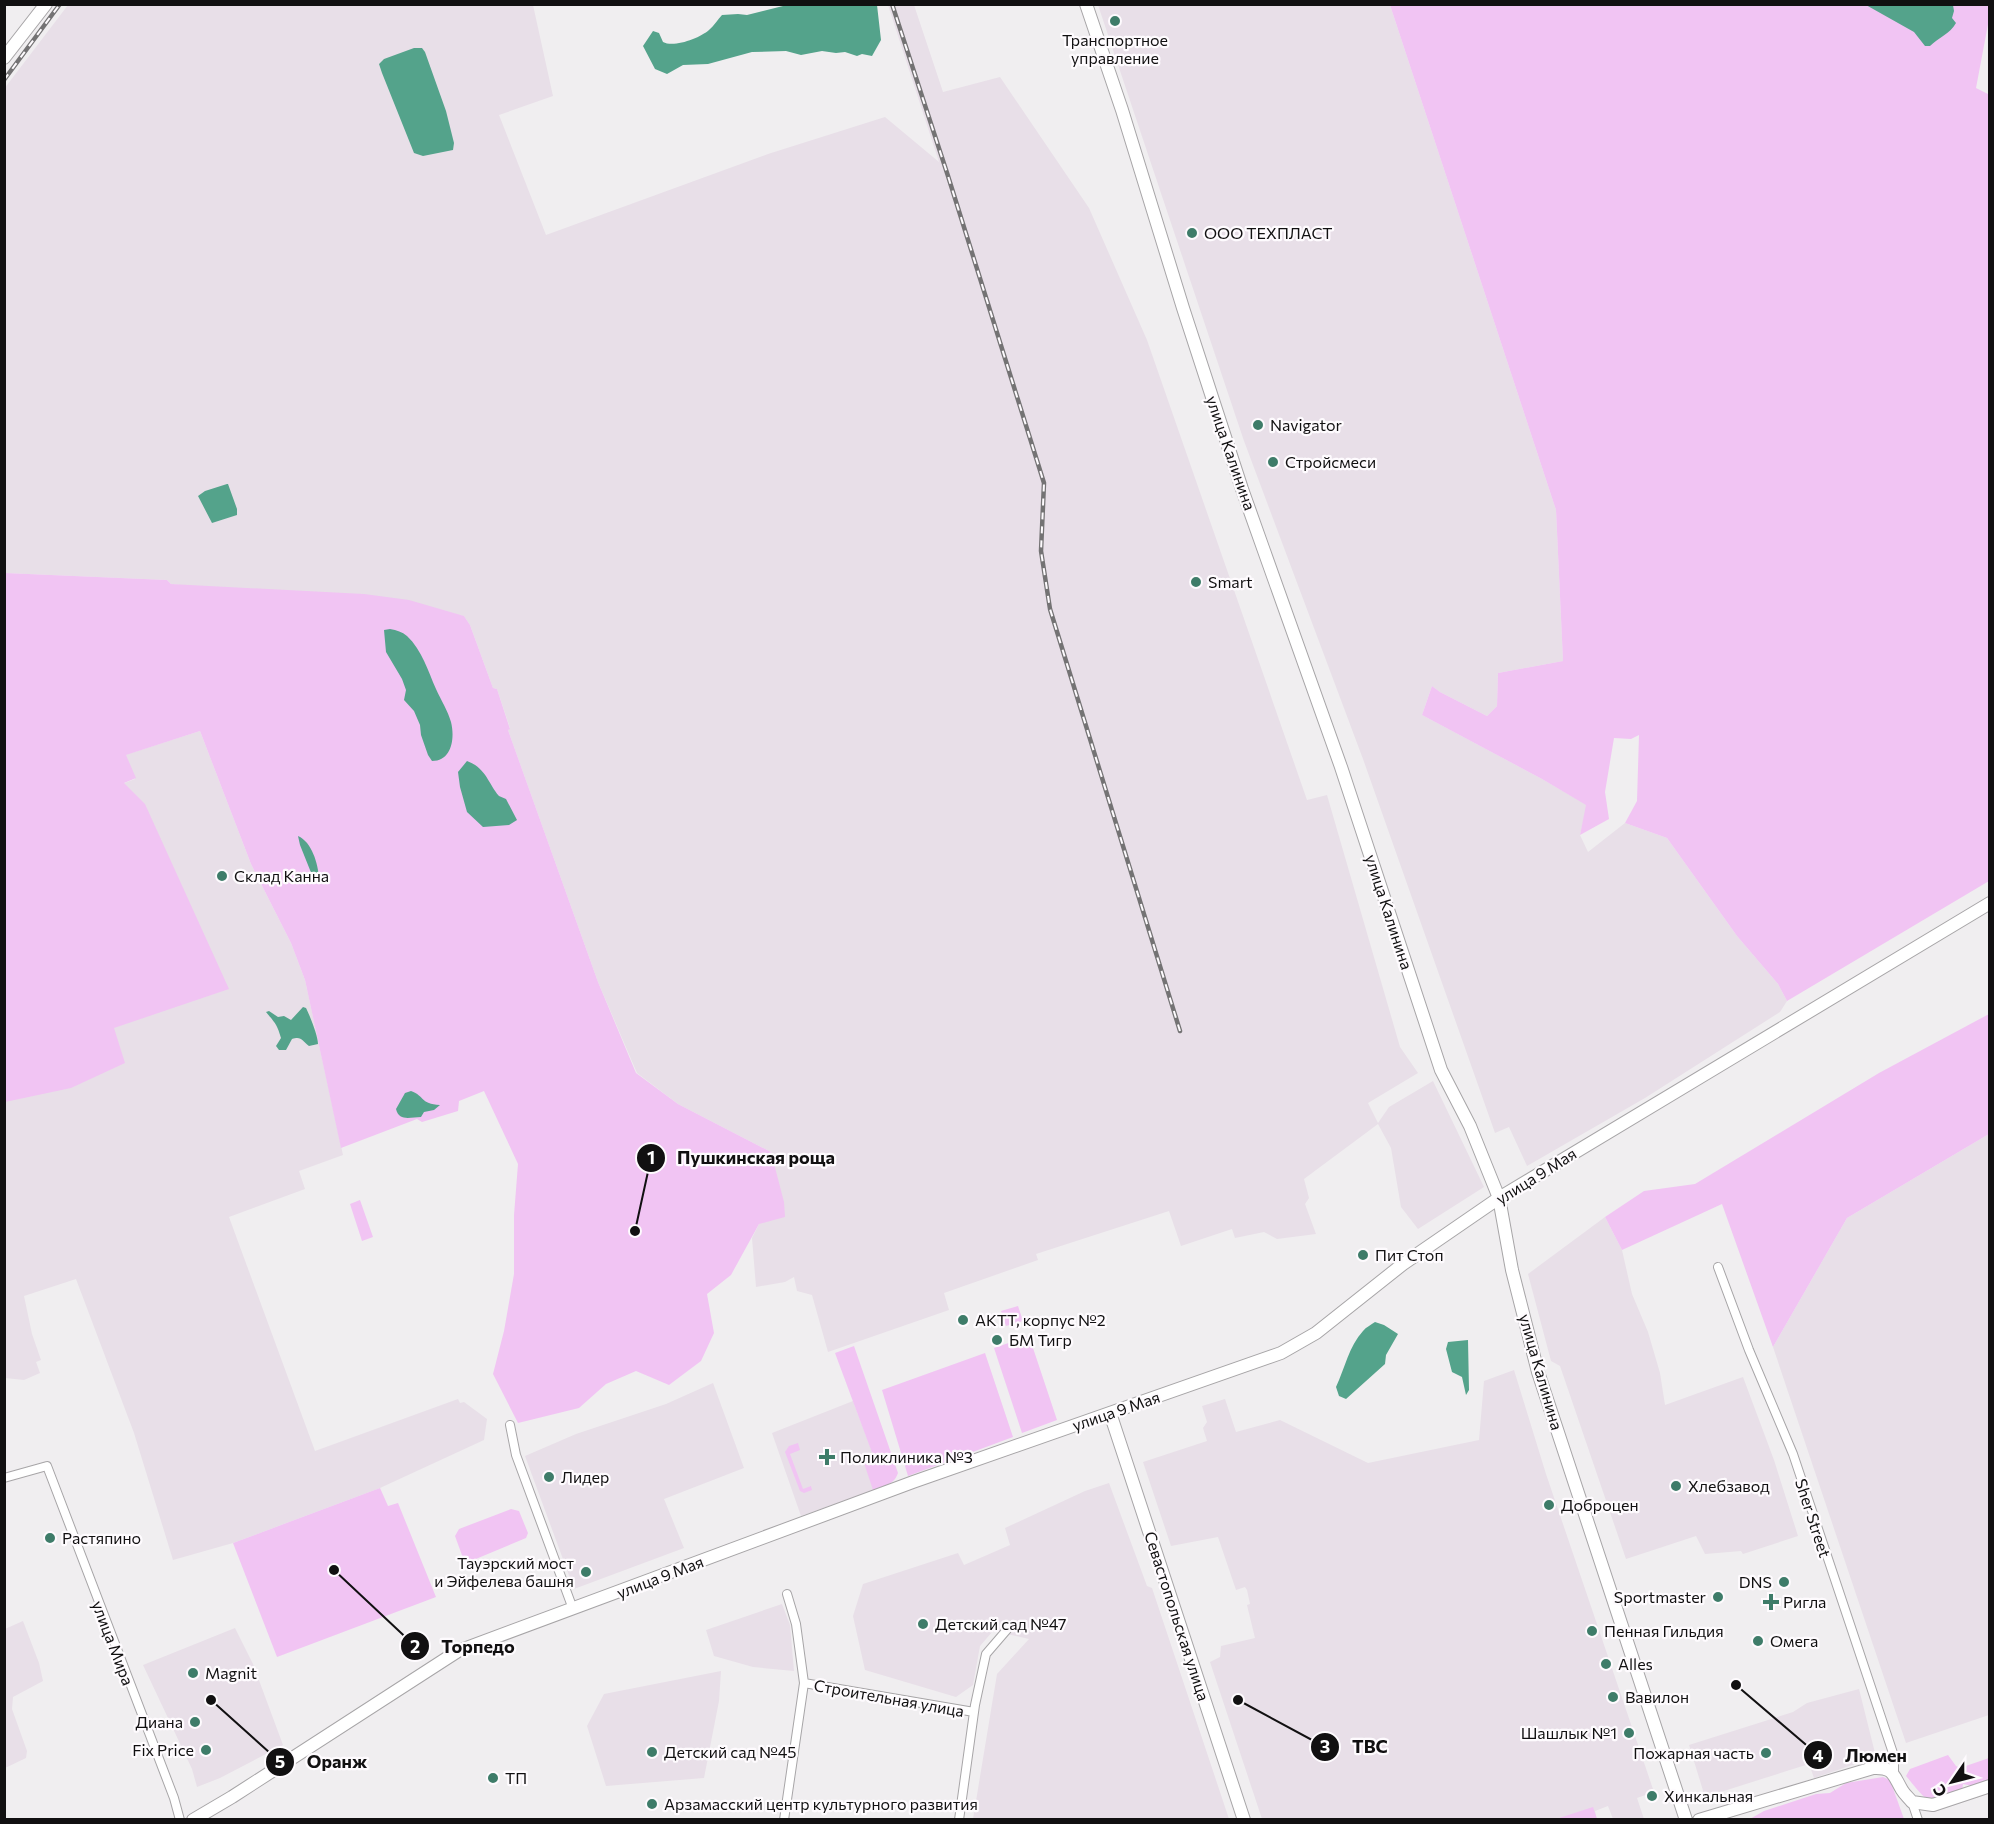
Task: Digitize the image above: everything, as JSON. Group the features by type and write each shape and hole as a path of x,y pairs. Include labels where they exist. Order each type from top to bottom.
{"street":[{"path":"4,58 46,4"},
{"name":"улица Калинина","path":"1086,4 1236,470 1341,767 1441,1070 1470,1126 1499,1198 1512,1270 1538,1372 1686,1820"},
{"name":"улица 9 Мая","path":"193,1820 448,1656 473,1644 883,1493 1261,1361 1301,1343 1403,1264 1499,1198 1989,903"},
{"name":"Sher Street","path":"1718,1267 1749,1350 1793,1454 1894,1756 1894,1774"},
{"name":"Севастопольская улица","path":"1110,1413 1244,1820"},
{"path":"510,1425 516,1455 573,1609"},
{"name":"улица Мира","path":"4,1478 47,1466 174,1798 180,1820"},
{"path":"784,1820 804,1683 796,1624 787,1594"},
{"path":"959,1820 974,1712 986,1654 1011,1625"},
{"name":"Строительная улица","path":"804,1683 974,1712"},
{"path":"1699,1820 1873,1768 1883,1767 1894,1774 1912,1802 1918,1820"},
{"path":"1912,1802 1933,1805 1989,1786"}],"shaded area":[{"path":"791,4 877,5 881,40 872,56 822,51 801,55 786,51 752,52 708,64 683,65 667,74 655,69 643,46 653,31 659,33 663,42 680,43 705,33 722,15 747,15"},
{"path":"68,5 533,5 553,96 499,115 546,235 768,154 885,117 939,162 888,5 914,5 943,92 1000,77 1089,208 1147,340 1307,800 1327,795 1400,1047 1418,1073 1368,1103 1378,1123 1389,1107 1433,1081 1484,1187 1418,1229 1401,1207 1391,1148 1378,1124 1304,1179 1309,1198 1305,1204 1316,1234 1277,1239 1264,1232 1235,1238 1232,1229 1181,1246 1169,1211 1036,1254 1038,1260 944,1293 949,1310 828,1352 812,1295 797,1291 794,1277 785,1282 756,1287 752,1238 759,1224 771,1152 678,1104 637,1073 598,982 508,730 510,728 497,689 493,688 470,625 464,616 171,584 167,580 5,573 4,89"},
{"path":"1098,5 1390,5 1556,510 1563,661 1498,673 1497,706 1487,716 1432,686 1422,715 1587,805 1580,835 1588,852 1625,823 1667,838 1737,936 1778,984 1787,1001 1780,1012 1645,1098 1527,1166 1509,1127 1495,1133 1363,759 1244,441"},
{"path":"1390,5 1989,5 1989,19 1976,88 1990,95 1989,881 1787,1001 1778,984 1737,936 1667,838 1625,823 1637,801 1639,735 1631,739 1614,738 1605,792 1609,819 1580,835 1586,805 1422,715 1432,686 1487,716 1497,706 1498,673 1563,661 1556,510"},
{"path":"1866,5 1953,5 1952,18 1956,23 1951,30 1930,46 1925,46 1914,32"},
{"path":"414,48 422,48 425,52 446,111 454,143 453,150 423,156 414,153 382,73 379,64 384,59"},
{"path":"228,484 237,515 212,523 198,496 205,491"},
{"path":"5,573 167,580 171,584 364,594 409,600 464,616 470,625 493,688 497,689 510,729 508,730 598,982 636,1073 678,1104 771,1152 784,1202 785,1217 759,1224 731,1275 707,1294 714,1333 701,1361 669,1385 636,1371 606,1384 579,1408 518,1423 493,1374 504,1331 514,1274 514,1215 518,1164 484,1091 459,1101 458,1111 422,1122 417,1119 341,1148 305,980 291,943 251,864 200,731 126,755 136,778 124,783 145,804 229,989 114,1028 125,1063 71,1088 5,1102"},
{"path":"390,629 405,635 417,648 450,718 453,735 451,748 439,760 432,761 428,755 414,711 404,700 406,690 402,679 386,652 384,630"},
{"path":"200,731 251,864 291,943 305,980 343,1155 299,1171 305,1189 229,1217 315,1451 458,1399 460,1403 464,1402 487,1419 484,1440 380,1488 233,1543 173,1560 134,1433 76,1279 24,1296 32,1334 41,1360 36,1362 40,1373 24,1380 5,1378 5,829 135,779 125,755"},
{"path":"467,761 486,776 499,796 506,799 517,820 509,825 483,827 467,812 458,772"},
{"path":"298,836 307,843 316,860 319,877 317,880 314,880"},
{"path":"303,1007 310,1016 318,1044 309,1046 295,1038 286,1050 279,1050 276,1046 281,1038 280,1033 266,1012 269,1011 278,1017 284,1016 291,1020"},
{"path":"1989,1014 1989,1134 1847,1218 1773,1347 1722,1204 1622,1250 1605,1217 1644,1191 1695,1184 1879,1073"},
{"path":"411,1091 429,1103 440,1105 434,1110 424,1112 421,1117 400,1116 396,1109 405,1093"},
{"path":"1989,1134 1989,1715 1906,1743 1773,1347 1847,1218"},
{"path":"360,1200 373,1237 362,1241 350,1204"},
{"path":"1605,1217 1622,1250 1632,1294 1648,1332 1660,1373 1665,1405 1743,1377 1774,1460 1798,1536 1743,1554 1741,1551 1705,1554 1696,1536 1626,1559 1560,1366 1551,1361 1528,1274"},
{"path":"1018,1306 1023,1321 1006,1326 1001,1311"},
{"path":"1375,1322 1398,1334 1386,1355 1385,1364 1346,1399 1339,1396 1336,1387 1351,1350 1364,1330"},
{"path":"1029,1336 1057,1420 1022,1433 994,1348"},
{"path":"1468,1340 1469,1390 1466,1395 1462,1377 1452,1372 1446,1349 1448,1342"},
{"path":"854,1346 898,1473 891,1483 873,1490 864,1463 874,1458 835,1353"},
{"path":"985,1353 1013,1437 908,1476 882,1390"},
{"path":"1514,1370 1546,1474 1654,1792 1637,1798 1644,1819 1613,1819 1608,1806 1595,1811 1597,1820 1262,1819 1210,1662 1220,1657 1221,1646 1255,1638 1247,1605 1250,1604 1247,1590 1245,1587 1236,1590 1218,1537 1171,1546 1143,1462 1207,1441 1203,1428 1207,1422 1202,1406 1225,1399 1236,1432 1280,1420 1368,1463 1479,1440 1484,1381"},
{"path":"713,1383 744,1468 664,1499 684,1548 574,1589 525,1456 576,1434 666,1404"},
{"name":"Поликлиника №3","path":"853,1401 885,1486 801,1516 772,1433"},
{"path":"798,1443 800,1450 790,1454 803,1489 811,1486 812,1490 804,1493 800,1491 785,1452 789,1446"},
{"path":"1109,1483 1147,1586 1152,1588 1229,1819 973,1819 997,1674 1029,1639 993,1631 980,1646 973,1685 956,1697 865,1670 853,1616 863,1584 958,1553 964,1565 1010,1545 1005,1528 1085,1491"},
{"path":"380,1488 388,1506 398,1503 436,1597 277,1657 233,1543"},
{"path":"511,1509 519,1511 528,1533 526,1538 471,1561 463,1558 455,1536 459,1529"},
{"path":"782,1604 790,1625 794,1671 753,1667 714,1656 706,1630"},
{"path":"23,1621 39,1663 43,1681 13,1697 12,1709 27,1751 26,1758 5,1768 5,1629"},
{"path":"235,1628 253,1664 283,1745 220,1778 197,1787 192,1769 143,1665"},
{"name":"Детский сад №45","path":"721,1671 719,1701 704,1778 606,1786 587,1726 604,1694"},
{"path":"1859,1689 1876,1757 1814,1778 1809,1764 1705,1797 1689,1745 1793,1712 1807,1703"},
{"path":"1948,1755 1960,1768 1989,1758 1989,1781 1973,1786 1963,1784 1962,1791 1941,1798 1925,1797 1906,1776 1910,1769"},
{"path":"1883,1777 1890,1780 1904,1819 1748,1820 1764,1811 1816,1794 1830,1793 1846,1783"},
{"path":"1593,1807 1597,1819 1556,1819"}],"railway":[{"path":"4,80 60,4"},
{"path":"892,4 1044,483 1041,551 1050,609 1180,1031"}],"place":[{"name":"Транспортное управление","path":"1115,21"},
{"name":"ООО ТЕХПЛАСТ","path":"1192,233"},
{"name":"Navigator","path":"1258,425"},
{"name":"Стройсмеси","path":"1273,462"},
{"name":"Smart","path":"1196,582"},
{"name":"Склад Канна","path":"222,876"},
{"name":"Пушкинская роща","path":"635,1231"},
{"name":"Пит Стоп","path":"1363,1255"},
{"name":"АКТТ, корпус №2","path":"963,1320"},
{"name":"БМ Тигр","path":"997,1340"},
{"name":"Поликлиника №3","path":"827,1457"},
{"name":"Лидер","path":"549,1477"},
{"name":"Хлебзавод","path":"1676,1486"},
{"name":"Доброцен","path":"1549,1505"},
{"name":"Растяпино","path":"50,1538"},
{"name":"Торпедо","path":"334,1570"},
{"name":"Тауэрский мост и Эйфелева башня","path":"586,1572"},
{"name":"DNS","path":"1784,1582"},
{"name":"Sportmaster","path":"1718,1597"},
{"name":"Ригла","path":"1771,1602"},
{"name":"Детский сад №47","path":"923,1624"},
{"name":"Пенная Гильдия","path":"1592,1631"},
{"name":"Омега","path":"1758,1641"},
{"name":"Alles","path":"1606,1664"},
{"name":"Magnit","path":"193,1673"},
{"name":"Люмен","path":"1736,1685"},
{"name":"Вавилон","path":"1613,1697"},
{"name":"Оранж","path":"211,1700"},
{"name":"ТВС","path":"1238,1700"},
{"name":"Диана","path":"195,1722"},
{"name":"Шашлык №1","path":"1629,1733"},
{"name":"Fix Price","path":"206,1750"},
{"name":"Детский сад №45","path":"652,1752"},
{"name":"Пожарная часть","path":"1766,1753"},
{"name":"ТП","path":"493,1778"},
{"name":"Хинкальная","path":"1652,1796"},
{"name":"Арзамасский центр культурного развития","path":"652,1804"}]}
